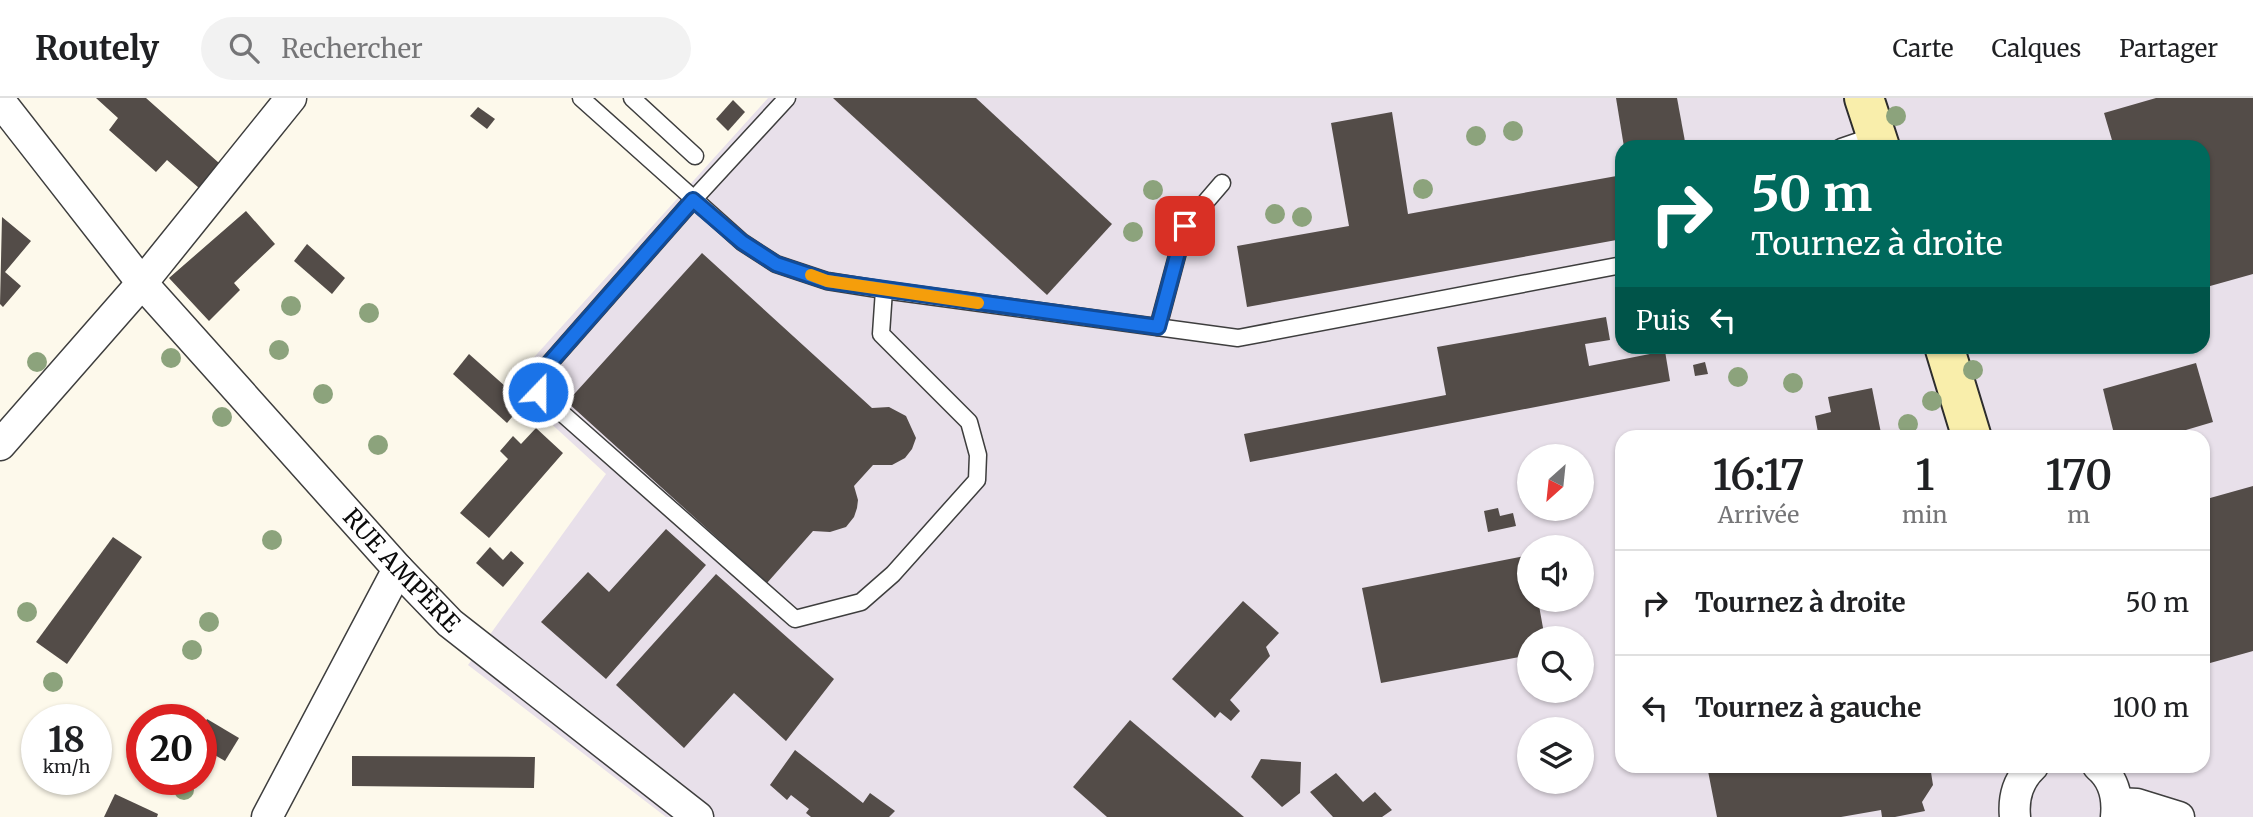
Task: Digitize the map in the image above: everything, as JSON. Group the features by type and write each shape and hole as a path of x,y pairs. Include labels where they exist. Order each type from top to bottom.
{"street":[{"path":"0,445 142,283 291,98"},
{"path":"1864,98 1866,140"},
{"name":"RUE AMPÈRE","path":"0,101 142,283 398,569 450,623 698,817"},
{"path":"1946,354 1970,430"},
{"path":"267,817 398,569"},
{"path":"2015,817 2014,803 2018,787 2026,773"},
{"path":"2104,773 2113,786 2117,810 2137,804 2179,817"}],"lane":[{"path":"581,98 742,242 776,264 827,281 1238,338 1615,266"},
{"path":"632,98 695,156"},
{"path":"787,98 540,374 538,392 795,619 861,602 892,574 977,480 978,456 969,422 881,334 884,290"},
{"path":"1158,327 1185,226 1222,183"}],"shaded area":[{"path":"768,98 2253,98 2253,817 666,817 468,665 606,474 509,385"}],"building":[{"path":"96,98 146,98 219,163 199,188 167,160 156,172 109,130 118,118"},
{"path":"833,98 976,98 1112,224 1047,295"},
{"path":"1616,98 1677,98 1685,140 1623,140"},
{"path":"2156,98 2253,98 2253,274 2210,286 2210,140 2112,140 2104,113"},
{"path":"733,100 745,112 728,131 716,119"},
{"path":"478,107 495,119 487,129 470,116"},
{"path":"1392,112 1408,214 1615,176 1615,240 1247,307 1237,246 1349,226 1331,123"},
{"path":"246,211 275,244 234,283 240,290 209,321 169,278"},
{"path":"2,217 31,241 5,272 21,286 3,307 0,304"},
{"path":"307,244 345,278 332,294 294,261"},
{"path":"702,253 872,408 889,407 906,416 916,438 905,458 892,465 873,465 854,486 857,508 846,527 830,532 813,531 767,583 567,402"},
{"path":"1606,317 1610,340 1585,344 1589,366 1650,354 1666,354 1670,381 1250,462 1244,434 1446,395 1437,347"},
{"path":"469,354 524,403 507,423 453,374"},
{"path":"1705,362 1708,374 1695,376 1693,365"},
{"path":"2196,363 2213,422 2186,430 2113,430 2103,389"},
{"path":"1872,388 1880,430 1818,430 1815,416 1831,412 1828,397"},
{"path":"536,428 563,453 489,538 460,513 508,459 500,451 513,436 521,444"},
{"path":"2253,486 2253,651 2210,663 2210,498"},
{"path":"1498,508 1500,516 1513,513 1516,526 1488,532 1484,511"},
{"path":"666,529 706,565 606,679 541,622 588,572 609,592"},
{"path":"113,537 142,557 67,664 36,642"},
{"path":"490,547 503,560 511,551 524,563 503,587 476,563"},
{"path":"1517,558 1517,612 1540,612 1543,626 1517,626 1517,657 1381,683 1362,588"},
{"path":"716,574 834,679 786,741 734,693 684,748 616,685"},
{"path":"1243,601 1279,633 1266,647 1270,656 1230,700 1240,711 1231,721 1220,712 1215,718 1172,679"},
{"path":"1130,720 1244,817 1107,817 1073,787"},
{"path":"217,725 239,738 225,761 217,756"},
{"path":"795,750 863,803 870,793 895,811 889,817 811,817 806,813 809,809 791,795 787,800 770,785"},
{"path":"352,756 535,757 534,788 352,786"},
{"path":"1261,759 1301,762 1300,793 1282,807 1251,777"},
{"path":"1336,773 1363,802 1375,792 1392,810 1382,817 1333,817 1310,792"},
{"path":"1708,773 1931,773 1933,785 1922,802 1925,811 1895,817 1882,817 1881,810 1841,817 1717,817"},
{"path":"115,794 158,814 157,817 104,817"}],"slow traffic":[{"path":"811,275 827,281 978,303"}],"route":[{"path":"538,392 540,374 693,200 742,242 776,264 827,281 1158,327 1185,226"}]}
